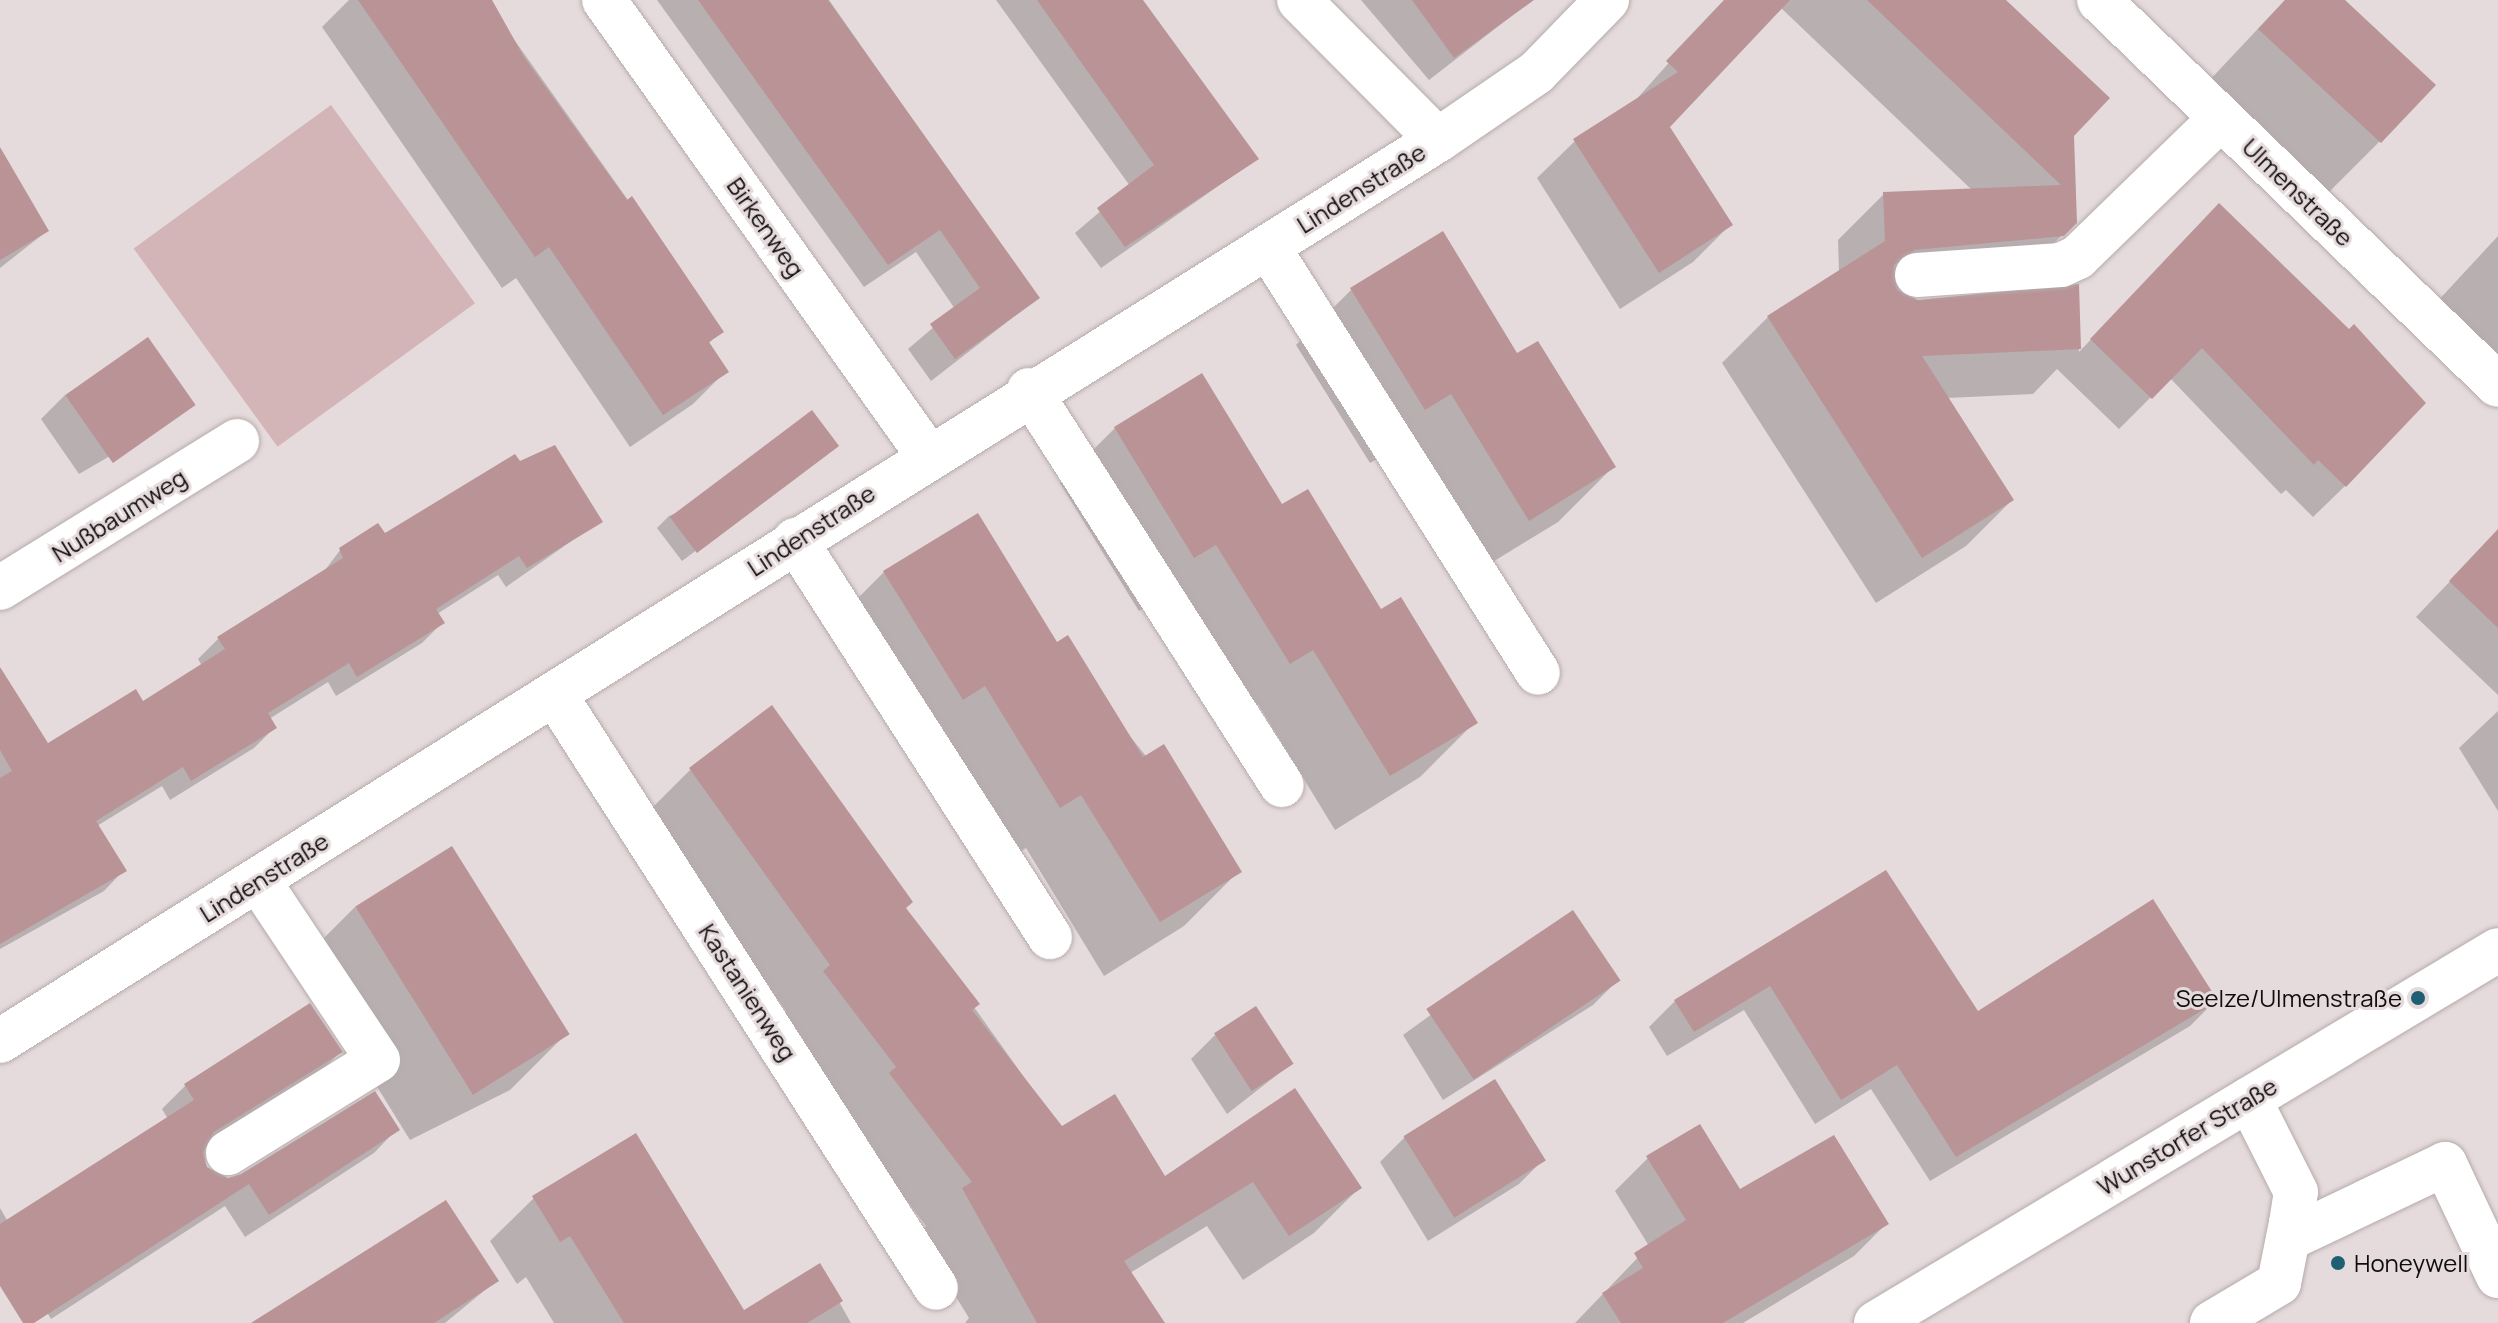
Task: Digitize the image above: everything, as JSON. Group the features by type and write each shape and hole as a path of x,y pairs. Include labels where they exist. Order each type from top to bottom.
{"street":[{"name":"Birkenweg","path":"604,0 927,454"},
{"path":"1299,0 1438,140"},
{"name":"Lindenstraße","path":"5,1025 258,880 557,698 927,454 1438,140 1536,73 1607,0"},
{"name":"Ulmenstraße","path":"2099,0 2498,385"},
{"path":"1917,275 2061,265 2078,257 2221,118"},
{"path":"1268,247 1538,673"},
{"path":"1029,390 1282,785"},
{"name":"Nußbaumweg","path":"0,588 237,441"},
{"path":"795,540 1050,937"},
{"name":"Kastanienweg","path":"557,698 936,1288"},
{"path":"228,1153 378,1060 258,880"},
{"name":"Wunstorfer Straße","path":"1876,1323 2498,950"},
{"path":"2212,1323 2279,1283 2296,1192 2249,1099"},
{"path":"2288,1239 2445,1164 2498,1276"}],"shaded area":[{"path":"331,105 475,303 278,447 134,248"}],"building":[{"path":"358,0 492,0 524,57 627,200 632,196 724,332 709,342 729,372 663,415 549,247 535,257"},
{"path":"698,0 828,0 1040,298 955,359 930,324 980,288 940,230 888,265"},
{"path":"1037,0 1143,0 1259,159 1125,247 1097,208 1154,165"},
{"path":"1412,0 1534,0 1454,58"},
{"path":"1724,0 1790,0 1670,127 1733,225 1659,273 1573,139 1678,72 1666,61"},
{"path":"1867,0 2006,0 2110,98 2074,136 2077,223 2064,236 1915,250 1894,265 1897,290 1918,300 2079,284 2081,349 1922,356 2014,500 1922,558 1767,316 1885,241 1883,192 2061,185"},
{"path":"2285,0 2345,0 2436,85 2381,143 2258,29"},
{"path":"0,147 49,231 0,260"},
{"path":"2219,203 2349,329 2354,324 2426,403 2346,487 2318,460 2314,465 2202,348 2152,399 2090,339"},
{"path":"1443,231 1517,353 1538,341 1616,467 1529,521 1451,394 1425,410 1350,288"},
{"path":"148,337 196,405 113,463 65,395"},
{"path":"1202,373 1282,504 1308,489 1381,609 1401,597 1478,723 1390,776 1313,650 1290,664 1216,545 1194,558 1114,427"},
{"path":"812,410 839,446 697,553 670,517"},
{"path":"555,445 603,522 527,568 519,556 436,609 445,623 357,677 349,663 268,713 277,728 191,781 183,767 96,821 127,871 0,944 0,778 12,771 0,750 0,667 48,743 136,689 143,701 225,649 217,637 343,558 339,548 378,523 385,533 515,454 520,461"},
{"path":"978,513 1057,642 1068,635 1143,757 1164,744 1242,872 1160,922 1081,795 1060,808 985,686 963,700 883,571"},
{"path":"2498,529 2498,628 2449,581"},
{"path":"772,705 913,902 906,908 980,1004 972,1010 1062,1126 1115,1094 1165,1176 1295,1088 1362,1188 1289,1236 1253,1182 1124,1261 1165,1323 1037,1323 962,1188 972,1182 889,1073 896,1067 823,971 830,965 689,768"},
{"path":"452,846 570,1034 473,1095 355,906"},
{"path":"1886,870 1978,1011 2153,899 2218,1001 1956,1157 1897,1065 1841,1100 1770,986 1694,1032 1674,1000"},
{"path":"1573,910 1621,980 1474,1079 1426,1009"},
{"path":"310,1003 343,1052 214,1132 203,1153 207,1167 228,1178 241,1174 375,1091 400,1130 269,1215 249,1184 34,1323 23,1323 0,1286 0,1224 194,1100 184,1084"},
{"path":"1256,1006 1294,1064 1252,1091 1214,1033"},
{"path":"1495,1079 1546,1160 1454,1218 1403,1136"},
{"path":"1700,1124 1740,1189 1834,1135 1889,1224 1723,1323 1621,1323 1602,1293 1643,1268 1634,1253 1686,1220 1646,1156"},
{"path":"636,1133 744,1310 820,1263 843,1301 807,1323 624,1323 570,1236 560,1242 532,1196"},
{"path":"446,1200 499,1281 434,1323 251,1323"}],"place":[{"name":"Seelze/Ulmenstraße","path":"2418,998"},
{"name":"Honeywell","path":"2338,1263"}]}
